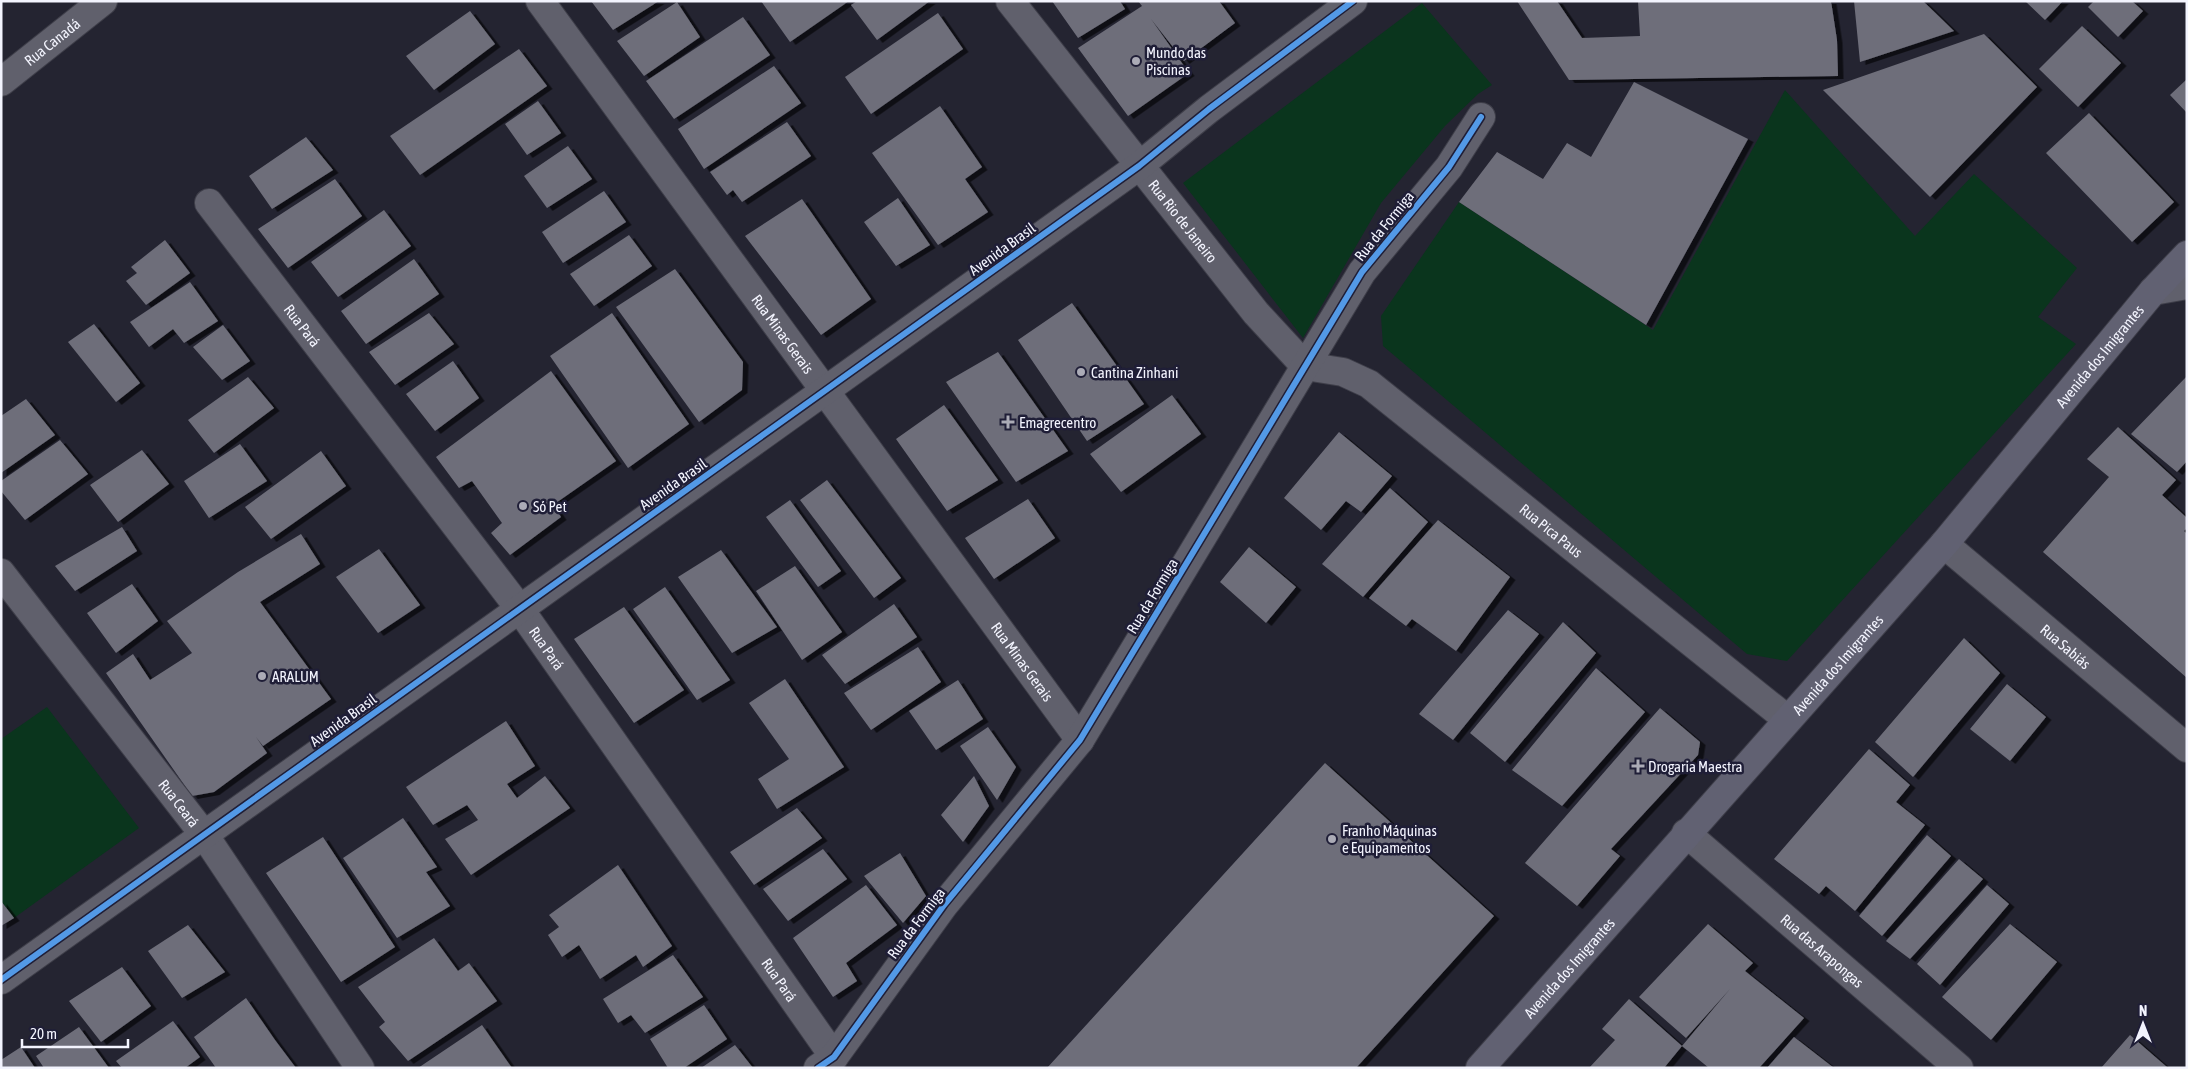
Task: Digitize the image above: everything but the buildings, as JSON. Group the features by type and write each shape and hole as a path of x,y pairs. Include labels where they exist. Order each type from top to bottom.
{"main road":[{"name":"Avenida dos Imigrantes","path":"1480,1068 1686,833 1944,544 2153,290 2187,255"}],"street":[{"name":"Rua Canadá","path":"1,82 103,1"},
{"name":"Rua Minas Gerais","path":"540,1 823,392 1080,740"},
{"name":"Rua Rio de Janeiro","path":"1010,1 1256,313 1305,366"},
{"name":"Avenida Brasil","path":"1,980 205,836 519,608 1139,166 1209,109 1353,1"},
{"name":"Rua da Formiga","path":"826,1062 944,905 1080,740 1362,272 1449,167 1481,117"},
{"name":"Rua Pará","path":"209,203 519,608 826,1062"},
{"path":"2153,290 2187,285"},
{"name":"Rua Pica Paus","path":"1305,366 1343,372 1369,384 1787,719"},
{"name":"Rua Sabiás","path":"1944,544 2187,748"},
{"name":"Rua Ceará","path":"1,573 205,836 360,1068"},
{"name":"Rua das Arapongas","path":"1686,833 1958,1068"}],"green space":[{"path":"1422,3 1492,85 1478,94 1445,126 1381,203 1303,338 1183,183"},
{"path":"1785,90 1915,236 1974,174 2077,268 2038,317 2076,344 1787,661 1747,654 1383,346 1381,316 1459,202 1653,330"},
{"path":"47,707 139,828 14,918 1,901 1,739"}],"cycle path":[{"path":"1,980 1139,166 1209,109 1353,1"},
{"path":"818,1068 834,1057 944,905 1080,740 1362,272 1449,167 1481,117"}],"place":[{"name":"Mundo das Piscinas","path":"1136,61"},
{"name":"Cantina Zinhani","path":"1081,372"},
{"name":"Emagrecentro","path":"1008,422"},
{"name":"Só Pet","path":"523,506"},
{"name":"ARALUM","path":"262,676"},
{"name":"Drogaria Maestra","path":"1638,766"},
{"name":"Franho Máquinas e Equipamentos","path":"1332,839"}]}
